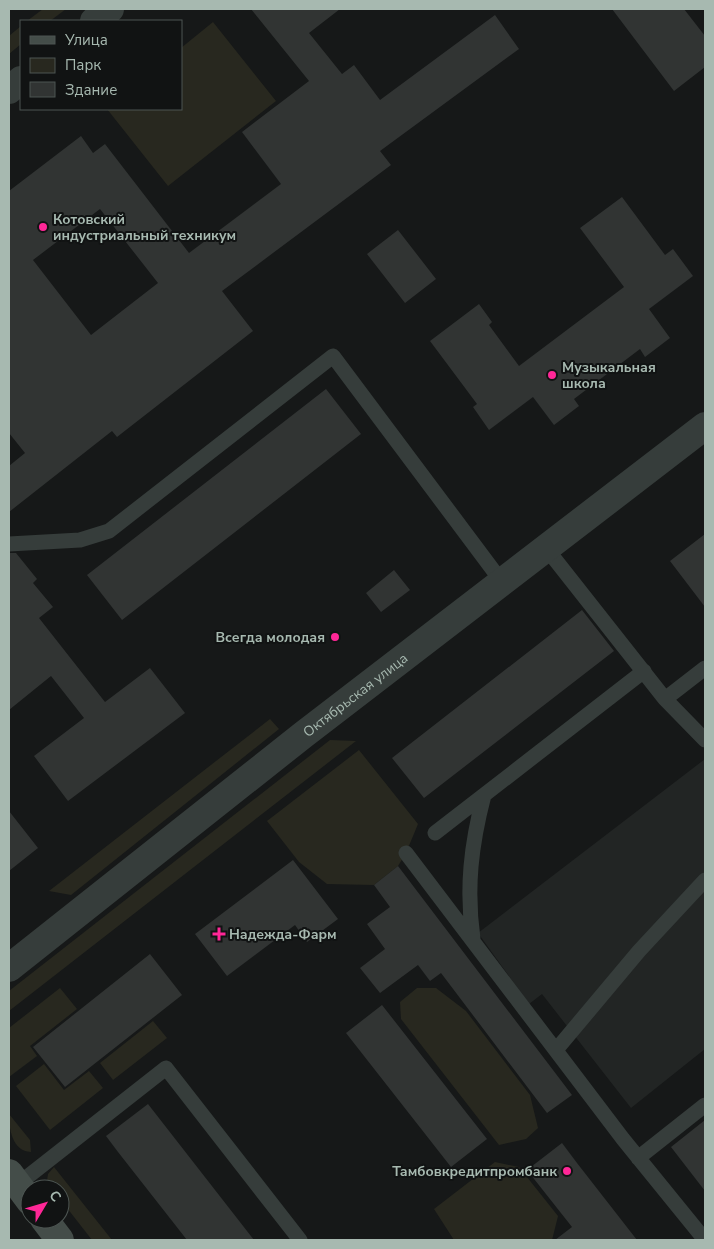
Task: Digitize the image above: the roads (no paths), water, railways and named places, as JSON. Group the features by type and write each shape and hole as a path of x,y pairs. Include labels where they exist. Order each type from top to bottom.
{"main road":[{"path":"52,1229 60,1240"}],"street":[{"path":"95,20 110,9"},
{"path":"9,90 20,81"},
{"name":"Октябрьская улица","path":"9,968 502,582 705,426"}],"lane":[{"path":"9,544 80,540 109,531 333,356 502,582"},
{"path":"546,548 665,699 705,740"},
{"path":"665,699 705,668"},
{"path":"435,833 644,672"},
{"path":"473,942 469,908 470,869 473,834 484,795"},
{"path":"406,853 638,1158 705,1240"},
{"path":"556,1050 639,951 705,880"},
{"path":"19,1186 166,1068 300,1240"},
{"path":"638,1158 705,1105"}],"place":[{"name":"Котовский индустриальный техникум","path":"43,227"},
{"name":"Музыкальная школа","path":"552,375"},
{"name":"Всегда молодая","path":"335,637"},
{"name":"Надежда-Фарм","path":"219,934"},
{"name":"Тамбовкредитпромбанк","path":"567,1171"}]}
